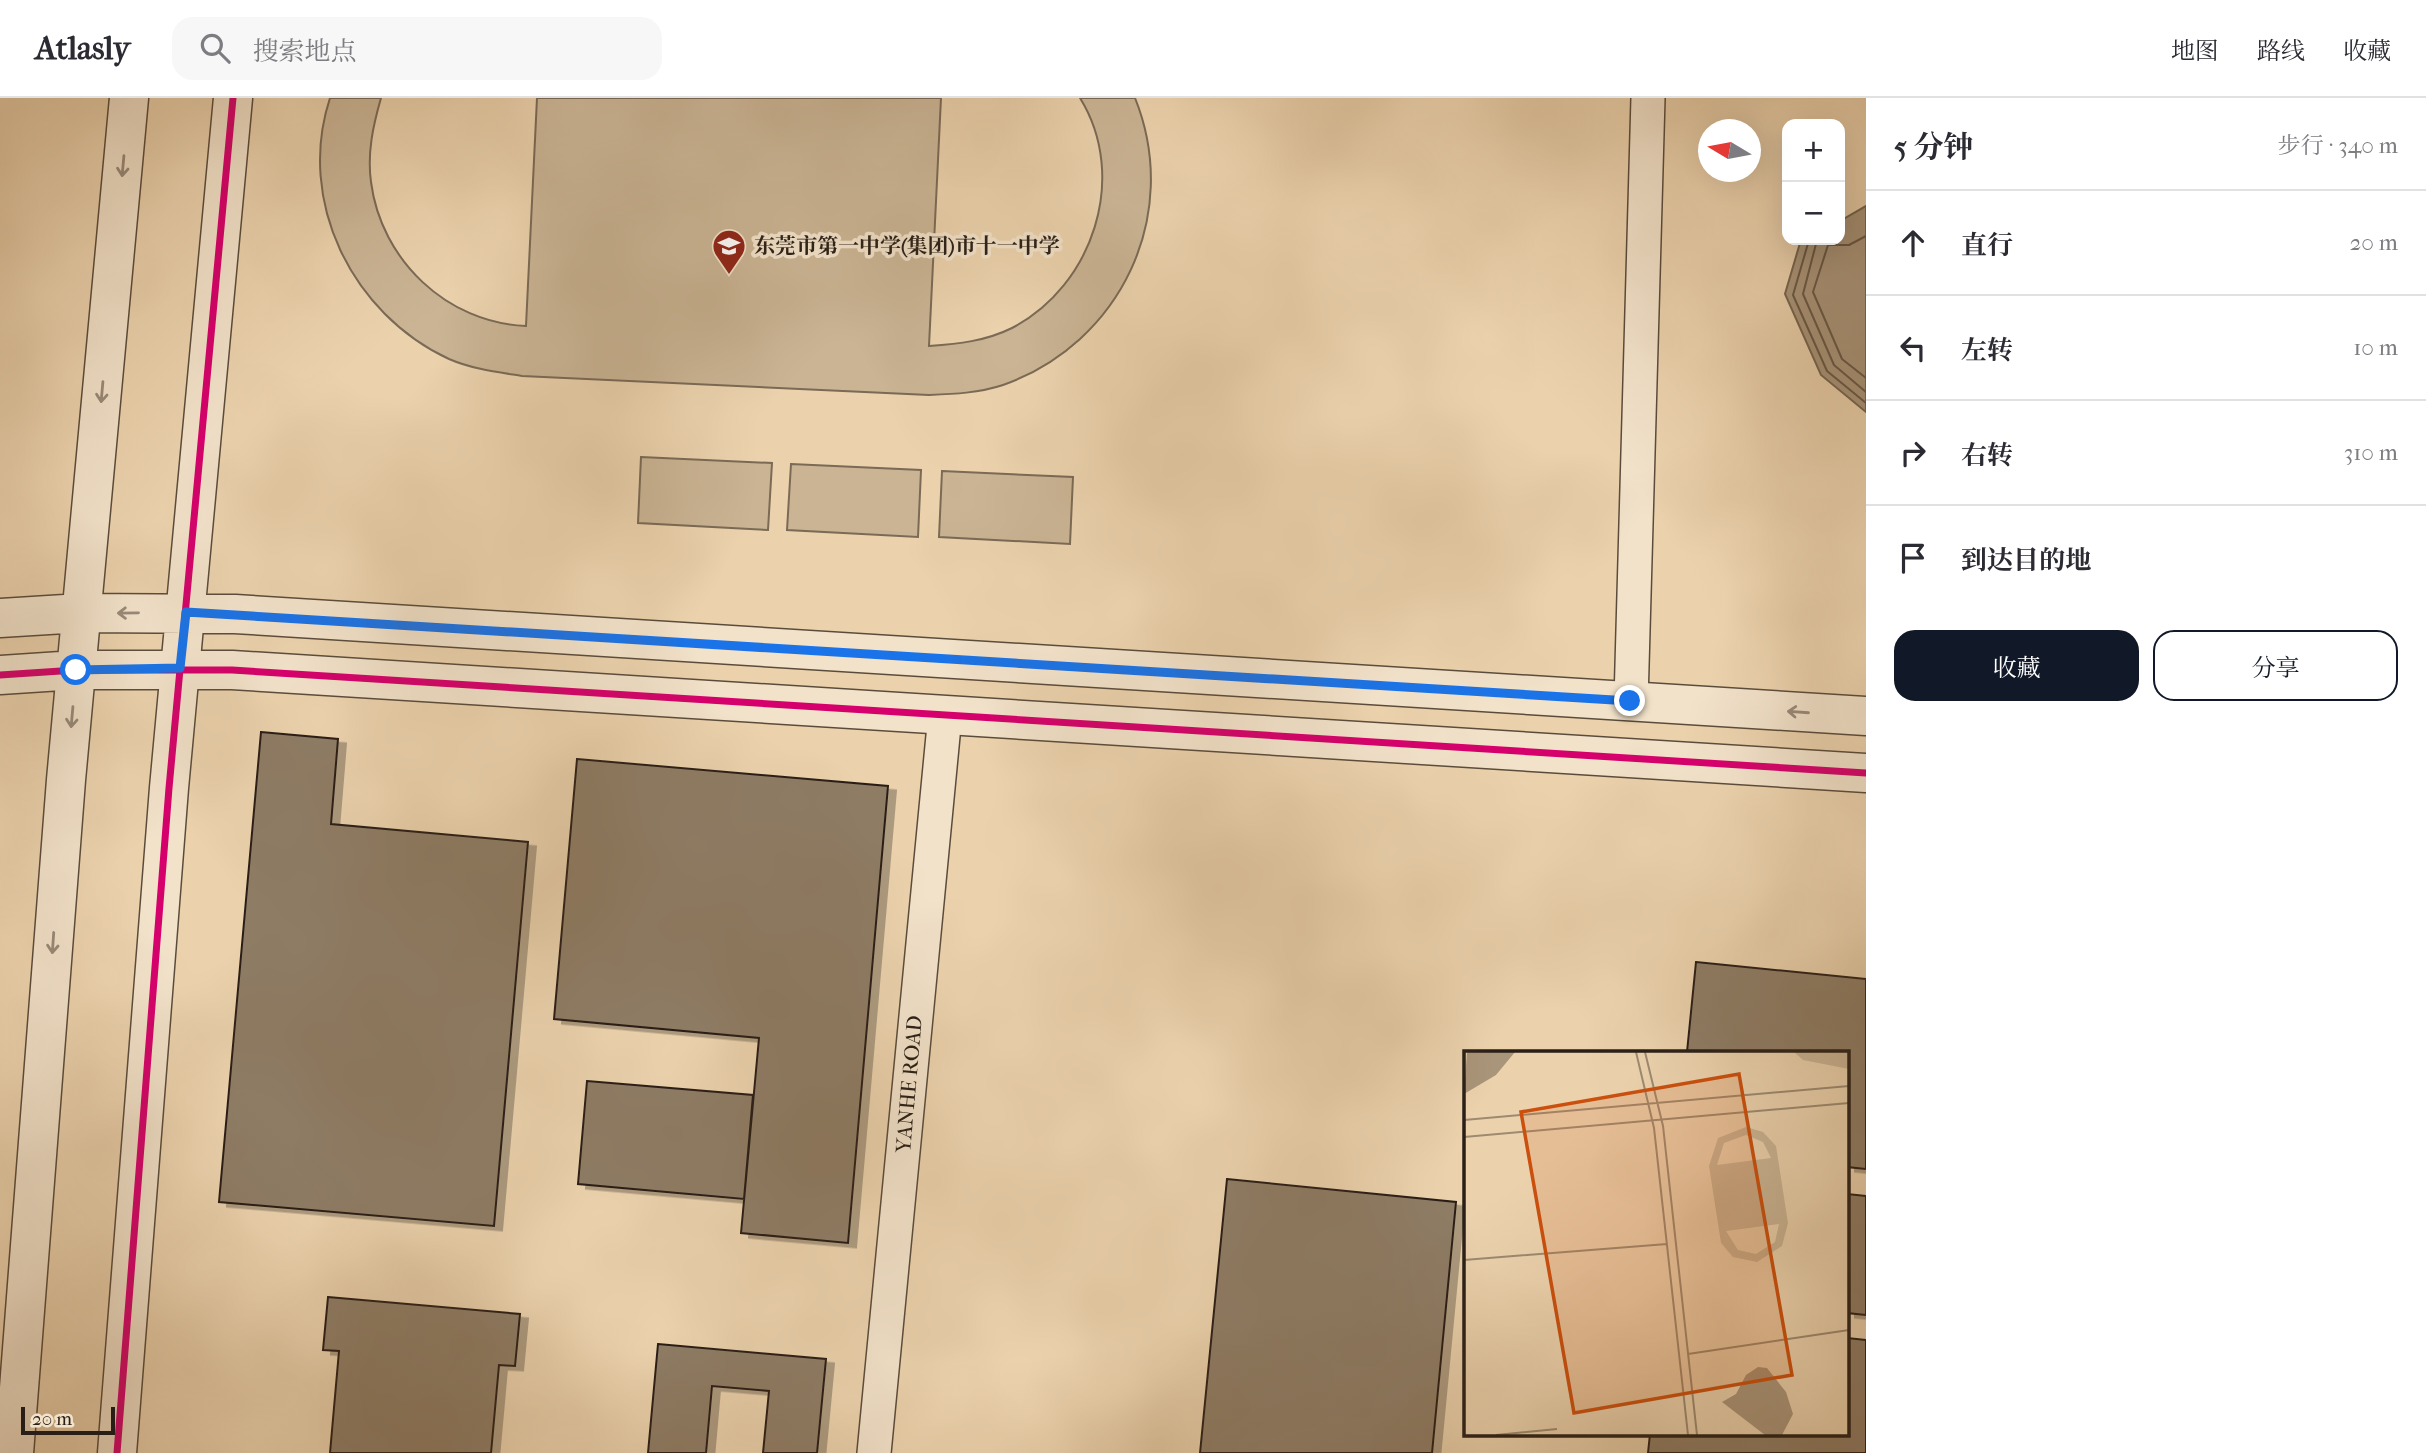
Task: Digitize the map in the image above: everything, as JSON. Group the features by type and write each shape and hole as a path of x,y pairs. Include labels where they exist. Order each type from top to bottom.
{"street":[{"path":"14,1453 76,670 129,98"},
{"path":"117,1453 169,789 233,98"},
{"path":"1630,701 1648,98"},
{"path":"0,618 81,613 186,612 1866,716"},
{"path":"0,675 180,668 1866,773"},
{"name":"YANHE ROAD","path":"874,1453 945,715"}],"shaded area":[{"path":"330,98 381,98 372,140 371,182 377,210 388,237 404,261 423,282 445,300 470,313 497,322 526,326 537,98 941,98 929,346 972,341 1012,328 1040,309 1064,285 1082,258 1095,227 1101,194 1101,161 1094,129 1080,98 1135,98 1148,142 1151,186 1145,229 1131,270 1109,307 1080,339 1044,365 994,388 929,395 522,376 476,368 449,359 415,339 385,314 360,284 340,250 327,214 321,176 321,137"},
{"path":"641,457 772,463 768,530 638,523"},
{"path":"791,464 921,470 918,537 787,530"},
{"path":"942,471 1073,477 1070,544 939,537"}],"water":[{"path":"1866,206 1866,412 1821,375 1785,294 1799,245 1845,245 1845,218"}],"building":[{"path":"261,732 338,739 331,824 528,842 494,1226 219,1202"},
{"path":"577,759 888,786 848,1243 741,1233 759,1038 554,1019"},
{"path":"1696,962 1866,979 1866,1169 1848,1167 1848,1051 1687,1051"},
{"path":"587,1081 753,1095 744,1199 578,1184"},
{"path":"1227,1179 1456,1202 1432,1453 1200,1453"},
{"path":"1848,1194 1866,1196 1866,1315 1848,1313"},
{"path":"328,1297 520,1314 515,1366 499,1365 491,1453 330,1453 339,1351 323,1350"},
{"path":"1848,1338 1866,1340 1866,1453 1648,1453 1650,1436 1848,1436"},
{"path":"658,1344 826,1359 817,1453 763,1453 769,1391 712,1386 706,1453 648,1453"}],"cycle path":[{"path":"117,1453 169,788 233,98"},
{"path":"0,675 76,670 232,670 1866,773"}],"place":[{"name":"东莞市第一中学(集团)市十一中学","path":"729,276"}],"route":[{"path":"76,670 180,668 186,612 1630,701"}]}
